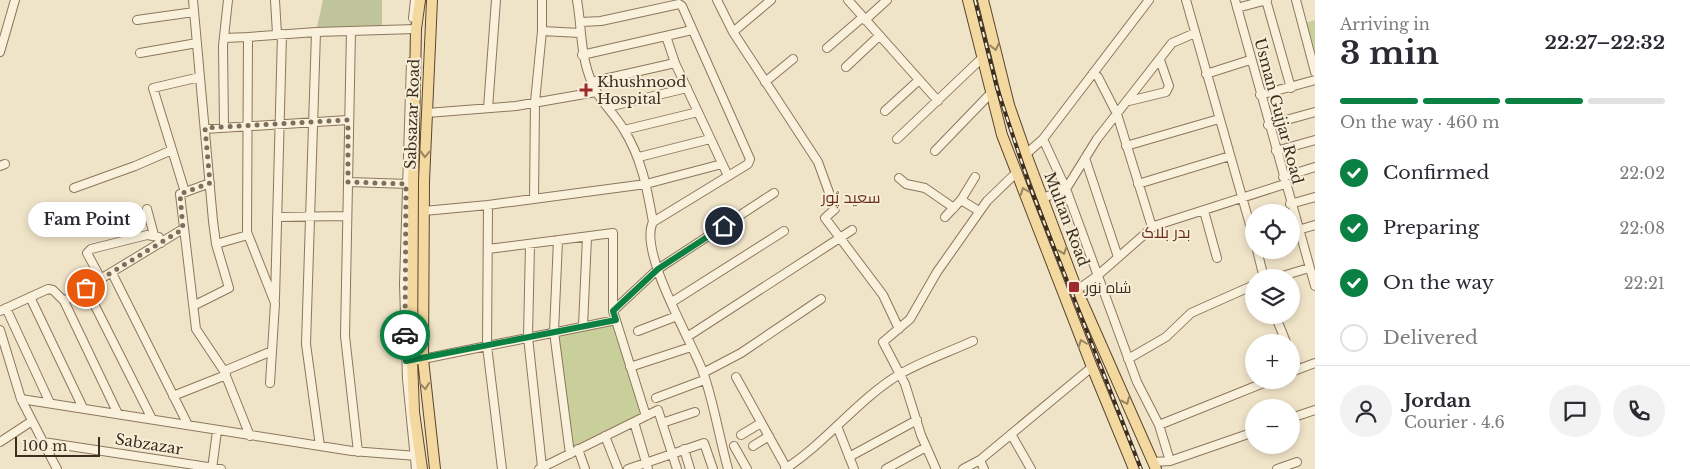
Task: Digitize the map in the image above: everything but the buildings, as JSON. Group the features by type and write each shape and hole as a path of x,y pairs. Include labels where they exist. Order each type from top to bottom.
{"main road":[{"name":"Sabsazar Road","path":"420,0 414,29 415,130 409,184 414,412 417,456 422,469"},
{"name":"Sabsazar Road","path":"432,0 429,113 426,130 424,211 414,360 435,469"},
{"name":"Multan Road","path":"968,0 990,94 1017,172 1132,468"},
{"name":"Multan Road","path":"984,0 1009,105 1026,154 1077,290 1142,436 1153,467"},
{"path":"415,130 426,130"}],"street":[{"path":"0,52 15,0"},
{"path":"192,0 216,244 229,288 195,305"},
{"path":"224,127 224,38 228,0"},
{"path":"270,382 275,303 280,124 280,34 275,0"},
{"path":"348,182 409,184 414,0"},
{"path":"437,0 429,113 488,108 596,92"},
{"path":"488,108 496,0"},
{"path":"534,199 535,102 542,31 542,0"},
{"path":"577,0 582,55 591,82 596,92 624,130 639,157 653,222"},
{"path":"716,0 733,32 818,162 835,210 825,218 883,294 899,329"},
{"path":"848,0 938,101"},
{"path":"827,48 887,0"},
{"path":"1026,154 1043,139 1149,0"},
{"path":"1186,0 1245,206"},
{"name":"Usman Gujjar Road","path":"1234,0 1290,204"},
{"path":"1237,8 1266,0 1291,88"},
{"path":"1296,0 1315,72"},
{"path":"733,32 766,2"},
{"path":"580,22 601,20 670,3 682,6 750,159 748,164 653,222 650,228 649,246 704,376 728,469"},
{"path":"137,20 194,12"},
{"path":"224,38 316,32 414,29"},
{"path":"582,55 692,30"},
{"path":"542,31 580,33"},
{"path":"316,32 306,344 320,446"},
{"path":"351,32 345,336 358,452"},
{"path":"1043,198 1066,189 1085,158 1117,114 1175,40 1195,33"},
{"path":"666,36 675,63 728,176"},
{"path":"846,68 880,36"},
{"path":"248,37 248,235 275,303"},
{"path":"140,54 197,43"},
{"path":"897,139 982,58"},
{"path":"765,82 793,59"},
{"path":"1129,101 1166,92 1169,86 1160,60"},
{"path":"1206,74 1250,60"},
{"path":"591,82 675,63"},
{"path":"1093,72 1098,77 1117,114 1152,227"},
{"path":"185,192 153,88 200,77"},
{"path":"885,111 919,80"},
{"path":"1260,95 1315,80"},
{"path":"608,107 687,88"},
{"path":"935,151 990,94"},
{"path":"624,130 698,112"},
{"path":"1268,125 1315,112"},
{"path":"1126,146 1219,119"},
{"path":"205,128 348,120"},
{"path":"639,157 710,139"},
{"path":"1043,139 1066,189 1128,359 1137,382 1159,425 1170,461"},
{"path":"1276,151 1315,140"},
{"path":"74,188 172,150"},
{"path":"1138,184 1230,156"},
{"path":"1085,158 1118,257"},
{"path":"424,211 488,206 646,184 722,164"},
{"path":"1077,290 1097,276 1152,227 1243,199 1315,167"},
{"path":"936,469 926,447 900,374 883,342 899,329 918,308 933,278 979,211 1017,172"},
{"path":"945,217 960,200 975,177"},
{"path":"899,178 906,184 925,188 954,208"},
{"path":"210,183 180,194 183,229 195,305 196,329 225,373 250,436"},
{"path":"613,311 658,269 774,193"},
{"path":"1290,204 1315,197"},
{"path":"960,200 979,211"},
{"path":"488,206 488,346 502,469"},
{"path":"147,210 154,235"},
{"path":"1204,211 1217,258"},
{"path":"278,216 346,216"},
{"path":"1300,230 1315,226"},
{"path":"64,301 183,229"},
{"path":"687,337 852,230"},
{"path":"672,302 784,231"},
{"path":"488,249 613,233 613,311 646,416"},
{"path":"101,279 87,253 89,250 154,235 159,237 161,243"},
{"path":"216,244 248,235"},
{"path":"583,326 587,237"},
{"name":"Usman Gujjar Road","path":"1300,238 1315,286"},
{"path":"558,240 554,332 570,454"},
{"path":"530,244 528,337 540,468 553,466 578,449 658,410 676,469"},
{"path":"1305,257 1315,254"},
{"path":"1300,271 1309,268"},
{"path":"112,273 188,425"},
{"path":"50,403 3,310 51,288 64,301 118,414"},
{"path":"86,288 152,419"},
{"path":"1128,359 1166,337 1190,313 1245,289"},
{"path":"30,297 83,408"},
{"path":"656,398 704,376 820,300"},
{"path":"638,331 678,316"},
{"path":"414,360 616,320"},
{"path":"0,330 21,398 56,469"},
{"path":"736,377 786,469 806,455 855,409 900,374 973,341"},
{"path":"630,367 692,347"},
{"path":"173,396 272,351"},
{"path":"1300,368 1315,363"},
{"path":"963,469 980,460 1092,367"},
{"path":"1159,425 1249,389"},
{"path":"21,398 358,452 417,456 416,469"},
{"path":"1300,415 1315,410"},
{"path":"662,423 695,412"},
{"path":"849,457 916,420"},
{"path":"0,442 32,421"},
{"path":"634,422 647,466"},
{"path":"741,435 761,423"},
{"path":"837,426 854,469"},
{"path":"212,468 218,431"},
{"path":"1011,434 1031,469"},
{"path":"1153,467 1245,435"},
{"path":"605,436 618,469"},
{"path":"753,446 769,436"},
{"name":"Sabzazar","path":"43,442 221,469"},
{"path":"628,469 647,466 684,449 705,444 713,469"},
{"path":"734,446 747,469"},
{"path":"886,469 926,447"},
{"path":"578,449 585,469"},
{"path":"684,449 690,469"},
{"path":"980,460 984,469"},
{"path":"1277,469 1297,462"}],"green space":[{"path":"323,0 382,0 382,29 316,32"},
{"path":"1315,20 1315,59 1305,23"},
{"path":"616,320 646,416 570,454 552,332"}],"railway":[{"path":"975,0 997,88 1029,184 1141,469"}],"way so far":[{"path":"86,288 183,229 180,194 210,183 205,128 348,120 348,182 406,184 405,335"}],"place":[{"name":"Khushnood Hospital","path":"586,90"},
{"name":"شاہ نور","path":"1074,287"},
{"name":"Fam Point","path":"86,288"}],"district":[{"name":"سعید پُور","path":"851,197"},
{"name":"بدر بلاک","path":"1166,232"}],"route":[{"path":"405,335 406,361 616,320 613,311 658,269 724,226"}]}
